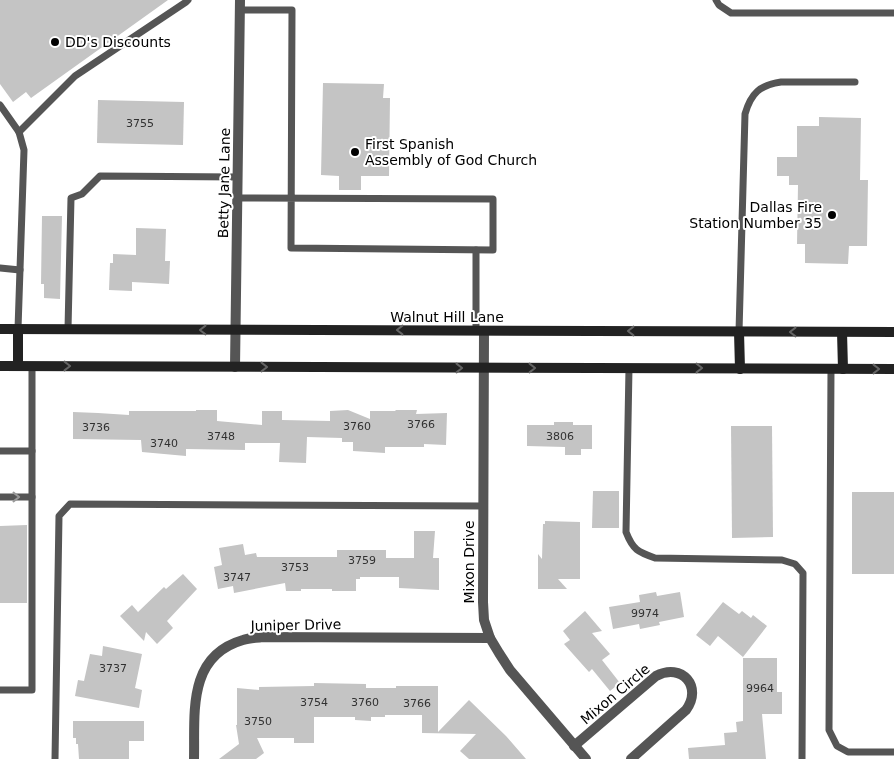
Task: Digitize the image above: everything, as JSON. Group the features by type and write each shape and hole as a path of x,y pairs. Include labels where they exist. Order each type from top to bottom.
{"main road":[{"name":"Walnut Hill Lane","path":"0,329 894,332"},
{"path":"18,329 18,366"},
{"path":"739,332 740,368"},
{"path":"842,332 843,369"},
{"path":"0,366 894,369"}],"street":[{"name":"Betty Jane Lane","path":"235,367 240,5"},
{"name":"Mixon Drive","path":"480,331 484,368 484,620 490,638 510,670 586,759"},
{"name":"Juniper Drive","path":"194,759 195,699 200,677 219,652 232,644 262,637 490,638"},
{"name":"Mixon Circle","path":"574,746 656,676 663,672 671,672 685,677 690,682 692,689 693,697 690,704 686,710 631,759"}],"lane":[{"path":"19,132 75,76 188,0"},
{"path":"716,0 719,5 731,13 894,13"},
{"path":"238,198 291,198 493,199 493,250 291,248 291,198 292,10 240,5"},
{"path":"739,332 745,114 748,104 753,95 771,84 781,82 855,82"},
{"path":"0,105 19,132 24,150 18,329"},
{"path":"68,329 71,198 82,194 100,176 238,177"},
{"path":"476,250 480,331"},
{"path":"0,268 20,270"},
{"path":"0,690 32,690 32,366"},
{"path":"629,368 626,532 631,544 641,553 655,558 782,560 795,564 803,573 802,759"},
{"path":"831,369 829,730 837,746 848,752 894,752"},
{"path":"0,451 32,451"},
{"path":"0,497 32,497"},
{"path":"55,759 59,516 70,504 483,506"}],"building":[{"name":"DD's Discounts","path":"0,0 168,0 31,98 26,92 13,102 0,84"},
{"name":"First Spanish Assembly of God Church","path":"323,83 384,84 383,98 390,98 389,176 361,176 361,190 339,190 339,176 321,175"},
{"path":"98,100 184,102 183,145 97,143"},
{"name":"Dallas Fire Station Number 35","path":"819,117 861,118 860,180 868,180 867,246 849,246 848,264 805,263 805,244 797,244 798,185 789,185 789,176 777,176 777,157 797,157 797,126 819,126"},
{"path":"42,216 62,216 60,299 44,298 44,284 41,284"},
{"path":"136,228 166,229 165,261 170,261 169,284 132,282 132,291 109,290 110,263 113,263 113,254 136,255"},
{"path":"217,410 217,421 262,425 262,411 282,411 282,420 330,421 330,411 348,410 370,419 370,411 417,410 416,414 447,413 446,445 424,444 424,447 385,447 385,453 353,451 353,442 342,442 342,438 307,437 306,463 279,462 280,443 245,443 245,450 186,449 186,456 142,452 141,440 73,439 73,412 129,415 129,411"},
{"path":"554,422 592,425 592,449 581,449 581,455 565,455 565,447 527,446 527,425 554,425"},
{"path":"731,426 772,426 773,537 732,538"},
{"path":"593,491 619,491 619,528 592,528"},
{"path":"852,492 894,492 894,574 852,574"},
{"path":"545,521 580,522 580,579 558,579 567,589 538,589 538,554 542,559 543,524 545,524"},
{"path":"27,525 27,603 0,603 0,526"},
{"path":"414,531 435,531 433,558 439,558 439,590 399,588 399,577 360,577 360,579 356,579 356,591 301,589 301,591 286,591 285,583 234,593 233,586 218,589 214,567 222,565 219,548 243,544 245,555 256,553 257,557 337,557 337,550 386,550 386,558 414,558"},
{"path":"183,574 197,589 167,621 173,628 157,644 146,632 144,641 120,616 132,605 138,612 164,587 166,589"},
{"path":"656,592 657,596 680,592 684,617 659,622 660,625 640,629 639,624 613,629 609,607 640,602 639,595"},
{"path":"723,602 739,614 742,611 751,618 753,615 767,626 743,657 718,636 710,646 696,635"},
{"path":"585,611 602,631 592,633 610,654 602,660 620,683 610,691 592,669 589,672 564,644 570,640 563,631"},
{"path":"103,646 142,654 135,688 142,690 139,708 75,696 78,680 84,681 90,654 102,656"},
{"path":"743,658 777,658 777,692 782,692 782,714 762,714 766,759 689,759 688,748 725,745 724,733 737,732 736,722 743,721"},
{"path":"314,683 366,684 366,688 438,686 438,732 469,700 506,736 526,759 469,759 460,751 476,734 422,733 422,715 385,715 385,717 371,717 371,721 355,720 355,717 314,717 314,743 294,743 294,738 257,738 264,753 256,759 219,759 239,744 236,725 237,688 259,690 259,687 314,686"},
{"path":"73,721 144,721 144,741 129,741 129,759 79,759 78,744 76,744 76,738 73,738"}],"place":[{"name":"DD's Discounts","path":"55,42"},
{"name":"First Spanish Assembly of God Church","path":"355,152"},
{"name":"Dallas Fire Station Number 35","path":"832,215"}]}
